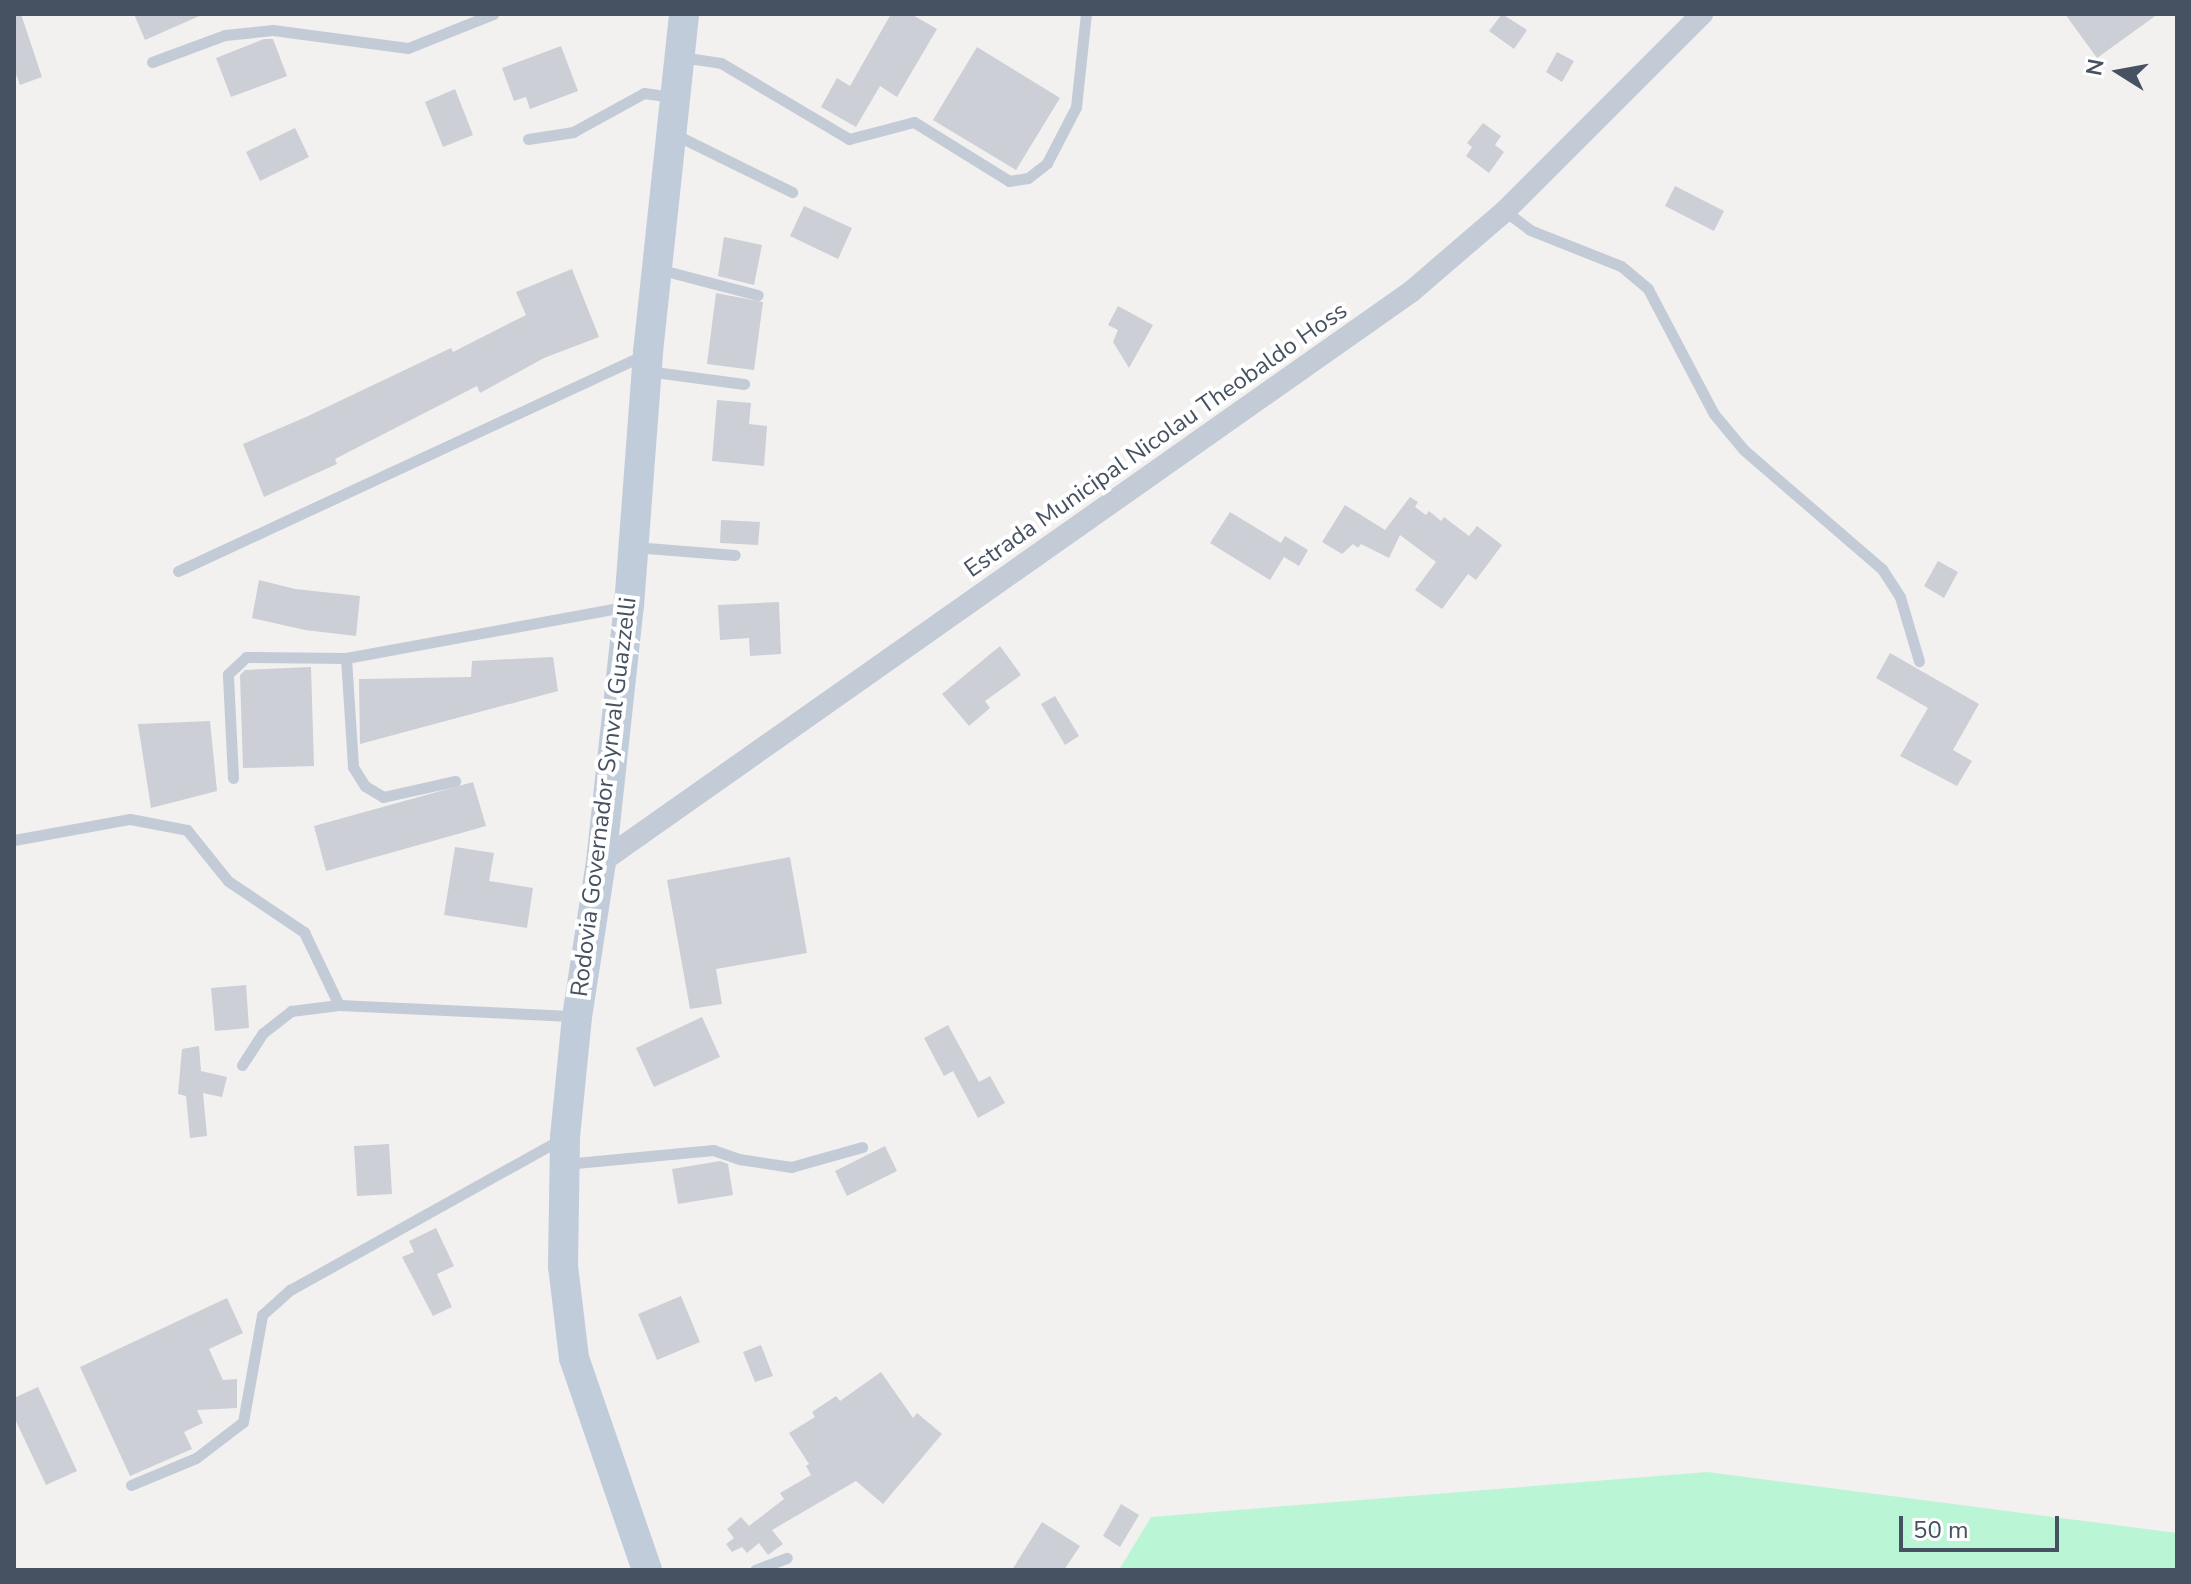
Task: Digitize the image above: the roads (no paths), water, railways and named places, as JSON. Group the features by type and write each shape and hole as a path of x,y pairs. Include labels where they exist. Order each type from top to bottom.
{"main road":[{"name":"Rodovia Governador Synval Guazzelli","path":"647,1570 574,1358 563,1266 565,1150 577,1017 601,862 629,606 648,362 684,14"}],"street":[{"name":"Estrada Municipal Nicolau Theobaldo Hoss","path":"601,862 1388,308 1505,211 1702,14"}],"lane":[{"path":"152,62 225,35 273,30 408,48 493,14"},
{"path":"680,56 721,63 849,139 914,122 1009,181 1028,178 1047,163 1076,107 1086,14"},
{"path":"528,139 573,132 644,93 675,97"},
{"path":"672,133 792,192"},
{"path":"1505,211 1530,230 1621,266 1648,289 1714,414 1744,450 1882,569 1900,597 1919,661"},
{"path":"657,269 758,295"},
{"path":"178,571 648,362 744,384"},
{"path":"633,547 735,555"},
{"path":"233,778 228,674 246,657 346,658 629,606"},
{"path":"346,658 353,767 365,786 383,797 455,781"},
{"path":"14,840 130,819 187,830 228,881 304,932 339,1005"},
{"path":"242,1065 263,1033 291,1011 339,1005 577,1017"},
{"path":"131,1485 196,1458 243,1422 262,1315 290,1290 565,1150 713,1150 739,1159 791,1167 862,1147"},
{"path":"755,1570 787,1558"}]}
